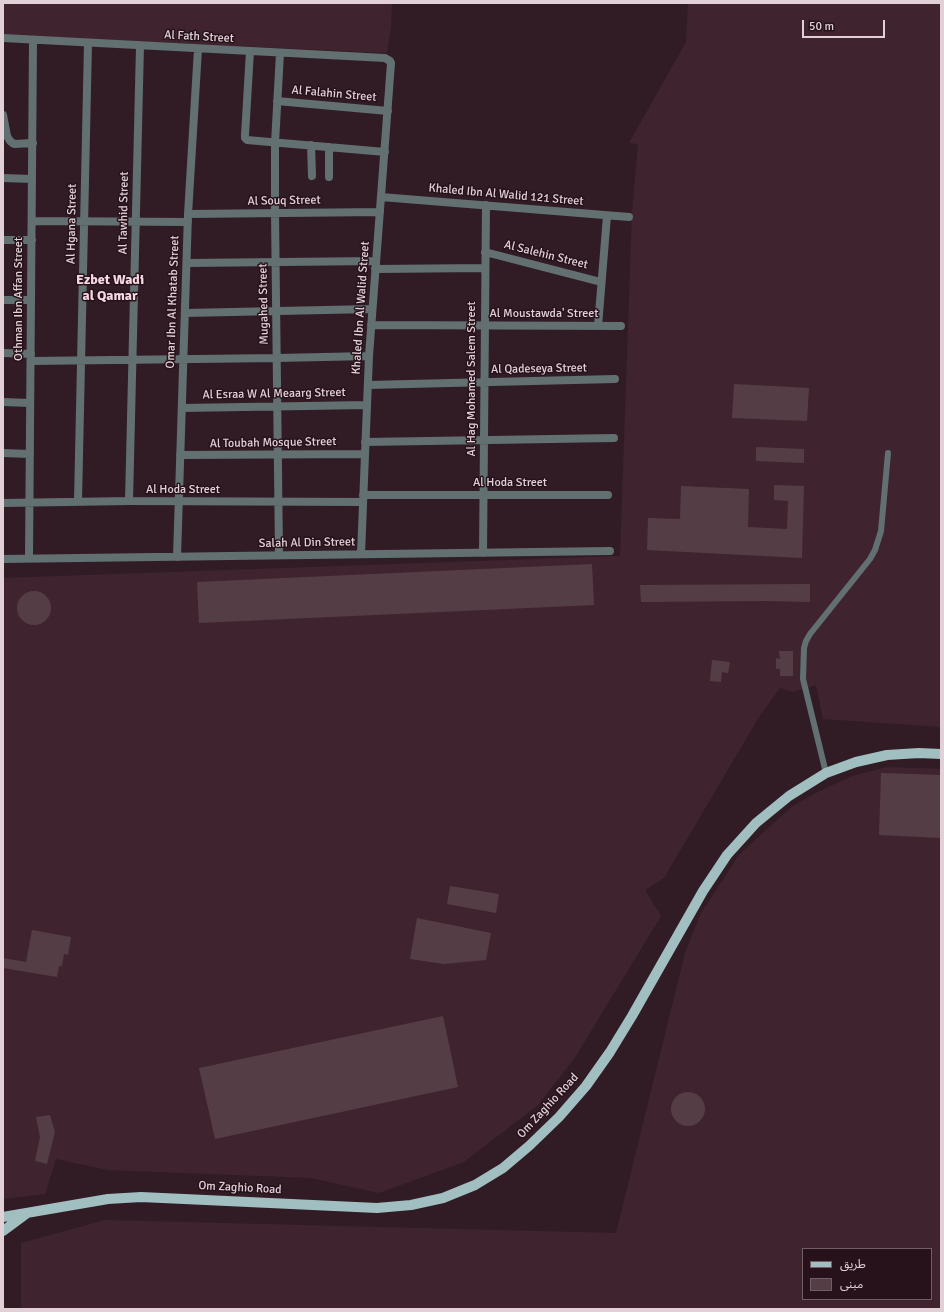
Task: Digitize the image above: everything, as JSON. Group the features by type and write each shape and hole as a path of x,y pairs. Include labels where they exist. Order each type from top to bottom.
{"main road":[{"name":"Om Zaghio Road","path":"3,1217 108,1199 141,1197 377,1208 411,1205 443,1198 474,1185 503,1168 529,1146 559,1117 586,1086 610,1052 703,891 727,855 756,823 790,796 826,773 856,762 887,755 919,753 941,754"},
{"path":"3,1231 29,1212"}],"street":[{"name":"Al Fath Street","path":"3,38 385,58 391,63"},
{"name":"Othman Ibn Affan Street","path":"29,558 33,40"},
{"name":"Al Hgana Street","path":"78,502 88,43"},
{"name":"Al Tawhid Street","path":"129,501 140,46"},
{"name":"Omar Ibn Al Khatab Street","path":"177,557 186,263 198,49"},
{"path":"250,51 245,138 250,141 385,152"},
{"name":"Mugahed Street","path":"279,555 275,143 280,53"},
{"name":"Khaled Ibn Al Walid Street","path":"361,554 369,356 391,63"},
{"name":"Al Falahin Street","path":"277,101 388,111"},
{"path":"3,115 7,136 10,141 14,144 32,143"},
{"path":"311,146 312,176"},
{"path":"329,147 329,177"},
{"path":"3,178 32,179"},
{"name":"Khaled Ibn Al Walid 121 Street","path":"381,196 629,217"},
{"name":"Al Hag Mohamed Salem Street","path":"483,553 486,205"},
{"name":"Al Souq Street","path":"32,221 136,222 275,213 380,212"},
{"path":"598,326 600,282 607,216"},
{"path":"3,240 32,240"},
{"name":"Al Salehin Street","path":"485,252 600,282"},
{"path":"186,263 275,262 485,268"},
{"path":"3,300 31,300"},
{"path":"185,313 372,309"},
{"name":"Al Moustawda' Street","path":"371,325 621,326"},
{"path":"3,353 31,357 81,360 369,356"},
{"name":"Al Qadeseya Street","path":"368,385 615,380"},
{"path":"3,402 30,403"},
{"name":"Al Esraa W Al Meaarg Street","path":"182,408 367,405"},
{"path":"365,442 614,438"},
{"path":"3,453 30,454"},
{"name":"Al Toubah Mosque Street","path":"180,455 365,454"},
{"name":"Al Hoda Street","path":"3,503 129,501 278,502 484,496 608,495"},
{"name":"Salah Al Din Street","path":"3,559 610,551"}],"lane":[{"path":"826,773 803,679 804,648 810,634 876,550 881,531 888,453"}],"shaded area":[{"path":"3,3 392,3 391,27 387,53 3,35"},
{"path":"688,3 941,3 941,727 823,719 816,685 793,692 780,688 759,717 664,878 645,890 661,916 574,1059 538,1105 464,1162 379,1193 311,1178 108,1170 56,1159 45,1194 3,1199 3,578 620,556 632,213 638,144 629,143 686,42"},
{"path":"887,767 941,769 941,1309 21,1309 21,1243 105,1220 616,1233 685,953 701,913 739,855 793,806 852,776"}],"building":[{"path":"734,384 809,388 807,421 732,418"},
{"path":"756,447 804,449 804,463 756,461"},
{"path":"774,485 804,486 802,558 647,550 648,518 680,519 681,486 749,489 748,527 787,529 788,501 774,500"},
{"path":"592,564 594,605 199,623 197,582"},
{"path":"810,584 810,602 641,602 640,585"},
{"path":"37,591 46,596 50,601 50,615 46,620 41,624 31,625 27,624 18,615 17,605 18,601 27,592"},
{"path":"779,651 793,651 793,676 780,676 780,669 776,669 776,658 780,659"},
{"path":"712,660 730,662 728,673 722,672 721,682 710,681"},
{"path":"881,773 941,775 941,838 879,835"},
{"path":"450,886 499,894 496,913 447,904"},
{"path":"417,918 491,933 486,960 444,964 410,959"},
{"path":"32,930 71,937 68,955 64,954 62,966 59,966 57,977 3,968 3,958 26,962"},
{"path":"443,1016 458,1087 215,1139 199,1068"},
{"path":"685,1092 691,1092 695,1093 702,1099 705,1109 704,1116 698,1123 691,1126 685,1126 681,1125 674,1119 671,1112 671,1106 672,1102 678,1095"},
{"path":"50,1115 55,1132 47,1164 35,1161 40,1137 36,1117"}],"district":[{"name":"Ezbet Wadi al Qamar","path":"110,288"}]}
